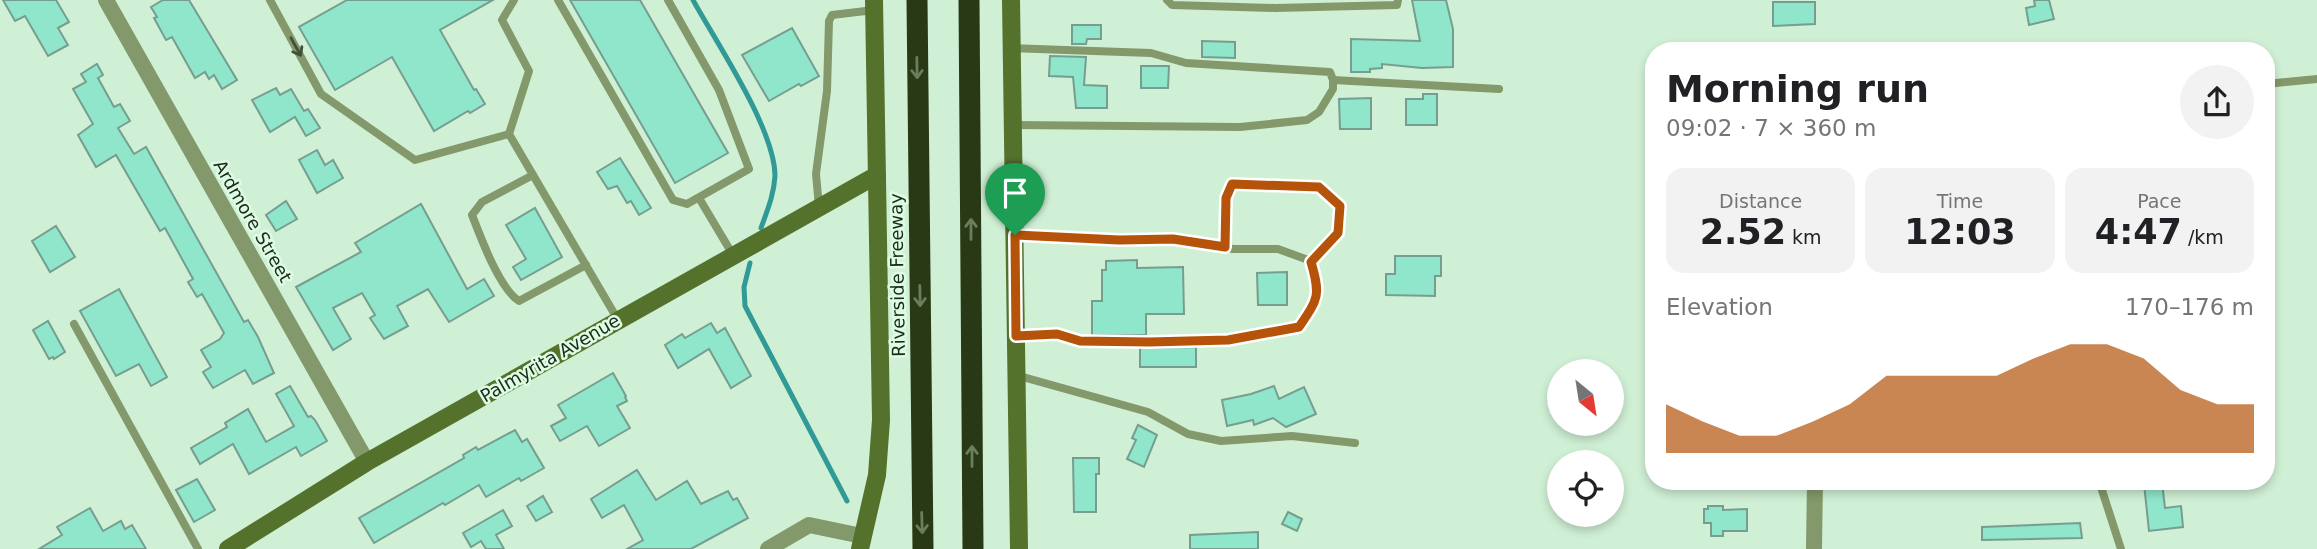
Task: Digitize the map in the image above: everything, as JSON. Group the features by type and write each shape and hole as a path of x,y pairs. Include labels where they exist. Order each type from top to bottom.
{"highway":[{"name":"Riverside Freeway","path":"917,0 923,549"},
{"path":"971,5 973,549"}],"main road":[{"path":"1011,0 1019,549"},
{"path":"861,543 877,475 881,420 874,5"},
{"name":"Palmyrita Avenue","path":"228,549 367,461 877,174"}],"street":[{"name":"Ardmore Street","path":"106,0 367,461"},
{"path":"1814,549 1815,490"},
{"path":"768,549 809,525 861,543"}],"lane":[{"path":"270,0 321,94 415,160 509,134"},
{"path":"514,0 502,20 529,71 509,134 618,320"},
{"path":"558,0 673,200 687,204 749,169 719,90 668,0"},
{"path":"1167,0 1172,5 1276,8 1397,5 1398,0"},
{"path":"819,207 816,174 827,90 829,21 832,15 874,5"},
{"path":"1012,48 1151,53 1186,63 1330,72 1333,80 1333,89 1319,112 1307,120 1240,127 1013,125"},
{"path":"2275,83 2317,79"},
{"path":"1333,80 1499,89"},
{"path":"533,175 482,202 472,215 487,251 511,296 519,302 586,265"},
{"path":"1225,247 1226,198 1232,184 1319,187 1340,206 1338,233 1311,262"},
{"path":"699,198 733,255"},
{"path":"1015,235 1119,240 1173,239 1225,247 1279,249 1311,262"},
{"path":"1016,336 1057,334 1080,341 1228,340 1299,327 1318,299 1311,262"},
{"path":"74,324 198,549"},
{"path":"1016,375 1148,412 1188,433 1221,441 1292,436 1355,443"},
{"path":"2102,490 2121,549"}],"building":[{"path":"3,0 56,0 69,22 58,28 68,45 48,56 25,16 15,21"},
{"path":"163,0 189,0 237,80 222,89 214,75 209,79 205,72 195,78 172,37 166,40 154,18 157,17 151,7"},
{"path":"347,0 493,0 440,30 474,90 476,89 485,104 434,131 392,57 335,90 299,27"},
{"path":"570,0 640,0 728,153 675,183"},
{"path":"1412,0 1446,0 1453,29 1453,67 1422,68 1382,64 1382,68 1370,69 1370,72 1351,72 1351,39 1420,41"},
{"path":"2034,0 2049,0 2054,19 2029,25 2026,8 2035,6"},
{"path":"1773,2 1815,2 1815,24 1773,26"},
{"path":"1072,25 1101,25 1101,39 1087,39 1086,44 1072,44"},
{"path":"792,28 819,76 769,101 742,55"},
{"path":"1202,41 1235,42 1235,58 1202,57"},
{"path":"1050,56 1086,57 1084,85 1107,86 1107,108 1076,108 1073,77 1049,76"},
{"path":"97,64 103,75 98,78 114,107 120,104 130,121 118,128 134,154 146,147 244,322 248,320 258,337 274,373 253,384 245,370 213,388 203,372 211,367 201,350 220,339 224,333 202,294 197,297 188,282 193,279 165,228 160,231 116,155 96,167 78,135 93,124 73,89 86,82 81,74"},
{"path":"1141,66 1169,66 1168,88 1141,88"},
{"path":"276,88 280,95 291,89 304,111 308,109 320,128 306,136 295,117 270,132 252,100"},
{"path":"1423,94 1437,94 1437,125 1406,125 1406,99 1423,99"},
{"path":"1371,98 1371,129 1340,129 1339,99"},
{"path":"317,150 325,165 333,160 343,178 317,193 299,160"},
{"path":"620,158 651,208 639,215 631,201 627,203 617,186 608,189 597,172"},
{"path":"286,201 297,219 276,231 266,215"},
{"path":"421,204 467,289 484,279 494,296 449,322 428,289 397,306 408,326 384,339 370,318 375,315 362,293 333,308 351,339 333,350 296,287 361,252 355,243"},
{"path":"535,208 562,257 521,280 513,267 526,259 506,225"},
{"path":"56,226 75,257 50,272 32,241"},
{"path":"1395,256 1441,256 1441,276 1435,276 1435,296 1386,295 1386,274 1395,274"},
{"path":"1137,260 1137,268 1183,267 1184,314 1146,314 1146,335 1092,335 1092,301 1102,301 1102,270 1106,270 1106,261"},
{"path":"1287,272 1287,305 1258,305 1257,273"},
{"path":"119,289 167,377 151,386 139,364 116,376 80,311"},
{"path":"48,321 65,352 54,359 49,359 33,330"},
{"path":"711,323 717,333 725,328 751,376 731,388 709,349 678,368 665,345 682,334 685,338"},
{"path":"1196,347 1196,367 1140,367 1140,348"},
{"path":"613,373 627,401 617,406 630,428 599,446 587,426 560,441 551,426 566,418 558,405"},
{"path":"290,386 308,417 311,416 315,420 327,441 301,456 296,447 249,474 233,444 200,464 191,448 227,427 225,423 248,409 266,442 294,426 276,394"},
{"path":"1274,386 1279,399 1304,387 1316,414 1286,427 1273,418 1254,425 1253,420 1227,426 1222,400"},
{"path":"1138,425 1157,435 1144,467 1127,459 1136,440 1132,438"},
{"path":"515,430 522,442 527,439 544,468 521,481 519,478 486,497 479,485 374,543 359,518 464,458 463,455 476,447 478,450"},
{"path":"1073,458 1099,458 1099,474 1096,474 1096,512 1074,512"},
{"path":"637,470 656,500 687,481 701,504 728,491 733,500 737,498 748,518 691,549 627,549 643,540 624,505 602,518 591,499"},
{"path":"197,479 215,510 194,522 176,490"},
{"path":"2145,490 2163,490 2165,508 2181,506 2183,527 2149,531"},
{"path":"543,496 552,512 536,521 527,506"},
{"path":"1708,506 1723,506 1723,510 1747,509 1747,531 1723,531 1723,536 1711,536 1711,523 1704,523 1704,509 1708,509"},
{"path":"90,508 103,531 121,521 125,529 132,525 146,549 39,549 62,535 57,527"},
{"path":"503,510 512,526 496,535 504,549 486,549 481,541 471,547 463,533"},
{"path":"1288,512 1302,519 1297,531 1282,524"},
{"path":"2080,523 2082,538 1982,540 1982,527"},
{"path":"1258,532 1258,549 1190,549 1190,535"}],"waterway":[{"path":"693,0 743,86 772,157 774,183 761,228"},
{"path":"750,263 744,287 745,306 847,501"}],"route":[{"path":"1232,184 1319,187 1340,206 1338,233 1311,262 1318,299 1299,327 1228,340 1113,342 1080,341 1057,334 1016,336 1015,235 1119,240 1173,239 1225,247 1226,198 1232,184"}]}
